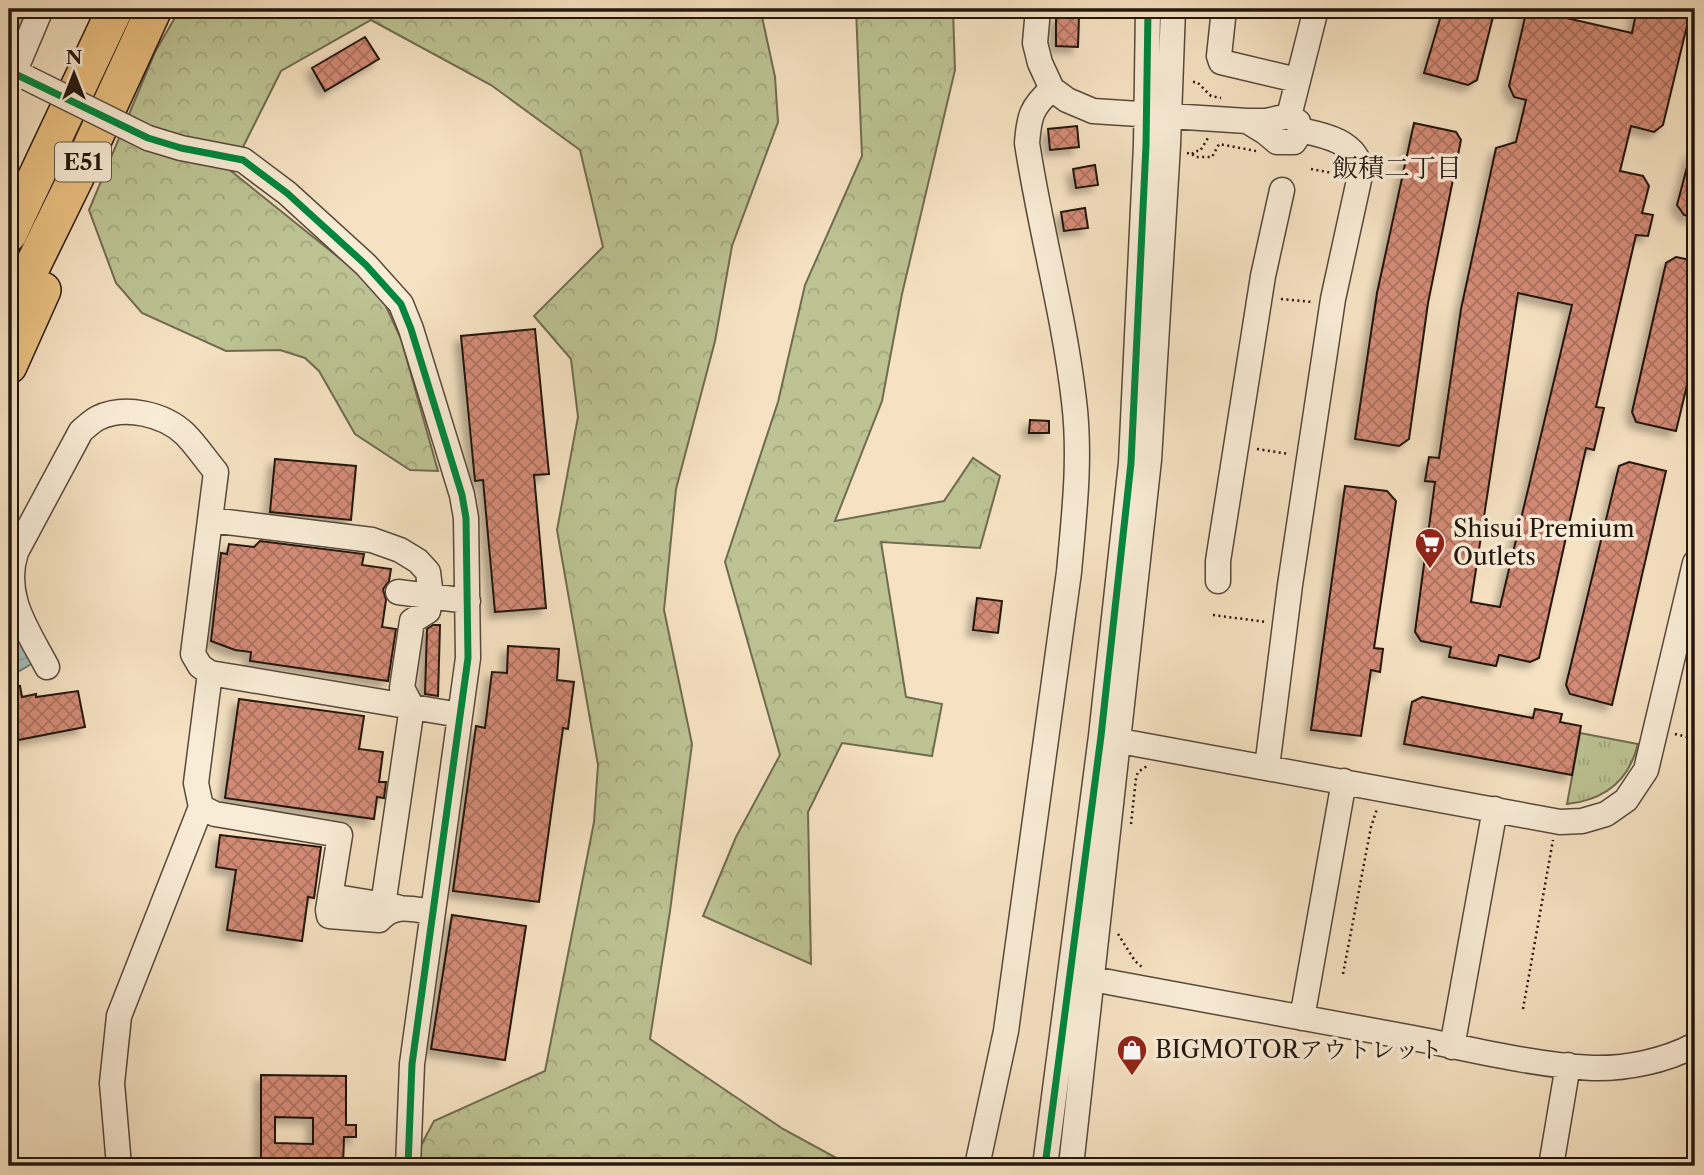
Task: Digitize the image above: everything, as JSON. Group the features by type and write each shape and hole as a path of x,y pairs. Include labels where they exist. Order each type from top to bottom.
{"highway":[{"name":"E51","path":"9,234 114,9"},
{"name":"E51","path":"9,314 153,9"},
{"path":"9,366 48,280 133,55"},
{"path":"9,213 53,142"}],"street":[{"path":"41,9 17,74 148,138 181,148 243,160 287,193 366,265 401,303 411,329 462,495 466,518 468,658 412,1064 408,1166"},
{"path":"1038,9 1035,43 1040,63 1052,89 1082,108 1247,121 1277,142 1283,143 1294,142 1298,138 1294,123 1297,80 1316,9"},
{"path":"1071,1166 1149,460 1158,115 1148,9"},
{"path":"1045,1166 1101,736 1131,464 1158,115 1173,9"},
{"path":"1224,9 1219,56 1221,62 1297,80"},
{"path":"977,1166 1006,1031 1067,586 1075,503 1077,447 1074,401 1027,143 1028,121 1052,89"},
{"path":"1267,767 1290,585 1333,299 1361,171 1357,157 1346,146 1294,123"},
{"path":"1218,581 1218,561 1260,296 1282,190"},
{"path":"47,667 16,608 11,585 11,568 16,552 81,431 97,418 127,413 161,418 184,433 216,472 193,654 200,666 211,673 460,715"},
{"path":"211,520 372,541 418,561 428,572 431,596 428,611 412,621 402,688 412,707 391,906"},
{"path":"1120,741 1560,822 1582,821 1606,814 1631,794 1646,770 1695,563"},
{"path":"398,592 468,601"},
{"path":"118,1166 112,1083 119,1016 201,807 196,783 211,673"},
{"path":"1302,1018 1344,781"},
{"path":"201,807 215,814 340,835 330,896 431,912"},
{"path":"1452,1046 1495,809"},
{"path":"1072,954 1093,979 1568,1065 1593,1068 1625,1066 1670,1055 1695,1045"},
{"path":"1065,1025 1077,995 1093,979"},
{"path":"1551,1166 1568,1065"}],"path":[{"path":"1193,82 1197,82 1211,96 1224,99"},
{"path":"1192,154 1195,150 1200,150 1211,133"},
{"path":"1187,153 1195,157 1212,157 1219,144 1263,153"},
{"path":"1260,296 1318,303"},
{"path":"1236,446 1299,455"},
{"path":"1213,615 1274,623"},
{"path":"1671,733 1695,739"},
{"path":"1130,832 1138,772 1155,761"},
{"path":"1343,974 1371,827 1380,799"},
{"path":"1523,1009 1555,832"},
{"path":"1118,926 1118,937 1135,961 1144,969 1152,971"}],"green space":[{"path":"9,9 54,9 49,20 9,46"},
{"path":"180,9 758,9 761,12 775,77 778,122 732,246 715,341 676,489 664,610 692,744 650,1039 783,1129 851,1166 419,1166 419,1149 434,1121 545,1071 594,822 598,765 557,530 578,417 571,359 534,316 603,247 580,150 491,85 371,20 281,71 231,171 378,289 401,339 438,471 410,470 355,434 319,371 305,358 280,350 226,351 142,313 116,283 89,210 155,52"},
{"path":"856,9 953,9 955,70 902,294 882,401 835,521 944,501 973,458 1000,476 980,548 881,542 906,697 942,704 932,756 842,743 808,812 811,964 703,916 736,837 780,755 725,562 778,402 805,285 862,156"},
{"path":"1580,733 1638,744 1628,768 1613,786 1592,798 1567,804"}],"water":[{"path":"9,617 35,662 9,677"}],"building":[{"path":"1443,9 1495,9 1477,80 1468,85 1424,73"},
{"path":"1527,9 1632,33 1637,9 1691,9 1663,125 1654,132 1631,126 1620,171 1643,176 1649,186 1642,213 1653,215 1648,236 1636,235 1596,407 1604,408 1594,450 1586,448 1539,658 1530,662 1499,655 1496,666 1449,657 1451,647 1421,641 1415,632 1435,482 1425,481 1429,457 1439,458 1461,309 1496,148 1516,142 1526,100 1514,97 1509,86","holes":["1518,293 1572,305 1500,607 1471,602"]},
{"path":"1056,16 1079,16 1078,47 1056,46"},
{"path":"365,37 379,59 325,91 312,68"},
{"path":"1414,123 1456,132 1461,140 1428,303 1409,439 1399,446 1355,439 1377,293"},
{"path":"1077,126 1079,147 1050,150 1048,129"},
{"path":"1691,152 1695,153 1695,218 1684,215 1677,205"},
{"path":"1095,165 1098,185 1076,188 1073,169"},
{"path":"1085,208 1088,228 1064,231 1061,212"},
{"path":"1676,257 1695,261 1695,352 1676,431 1636,422 1632,412 1666,263"},
{"path":"535,329 549,474 534,475 546,608 495,612 483,480 475,481 461,336"},
{"path":"1030,420 1049,421 1049,433 1029,433"},
{"path":"275,459 356,466 351,520 270,512"},
{"path":"1629,462 1666,471 1612,705 1570,694 1566,685 1619,466"},
{"path":"1345,486 1387,491 1396,501 1374,648 1383,649 1380,672 1371,670 1361,736 1311,730"},
{"path":"260,541 364,554 362,565 391,569 389,581 383,589 386,600 382,627 396,629 388,681 250,661 251,652 235,650 211,641 221,553 227,554 229,544 254,547"},
{"path":"977,598 1002,601 998,633 973,630"},
{"path":"440,625 438,696 425,694 427,629"},
{"path":"508,646 559,649 557,680 574,682 568,729 563,728 539,902 453,891 476,726 485,728 492,672 507,673"},
{"path":"20,686 22,697 78,691 85,727 18,740 14,720 9,721 9,688"},
{"path":"1422,697 1533,718 1535,709 1562,714 1560,722 1581,726 1572,775 1404,744 1412,702"},
{"path":"239,699 364,716 359,749 383,752 379,782 386,782 384,798 377,797 374,819 225,798"},
{"path":"220,835 321,847 314,898 308,897 302,941 227,930 236,870 216,867"},
{"path":"452,915 526,926 505,1060 431,1049"},
{"path":"261,1075 346,1076 346,1125 356,1125 356,1137 344,1137 343,1166 261,1166","holes":["275,1117 313,1118 313,1144 275,1143"]}],"cycle path":[{"path":"1045,1166 1101,736 1131,463 1146,145 1148,9"},
{"path":"9,71 148,138 181,148 243,160 287,193 366,265 401,304 411,329 462,495 466,518 468,658 412,1064 408,1166"}],"place":[{"name":"Shisui Premium Outlets","path":"1430,570"},
{"name":"BIGMOTORアウトレット","path":"1132,1077"}],"district":[{"name":"飯積二丁目","path":"1397,168"}]}
